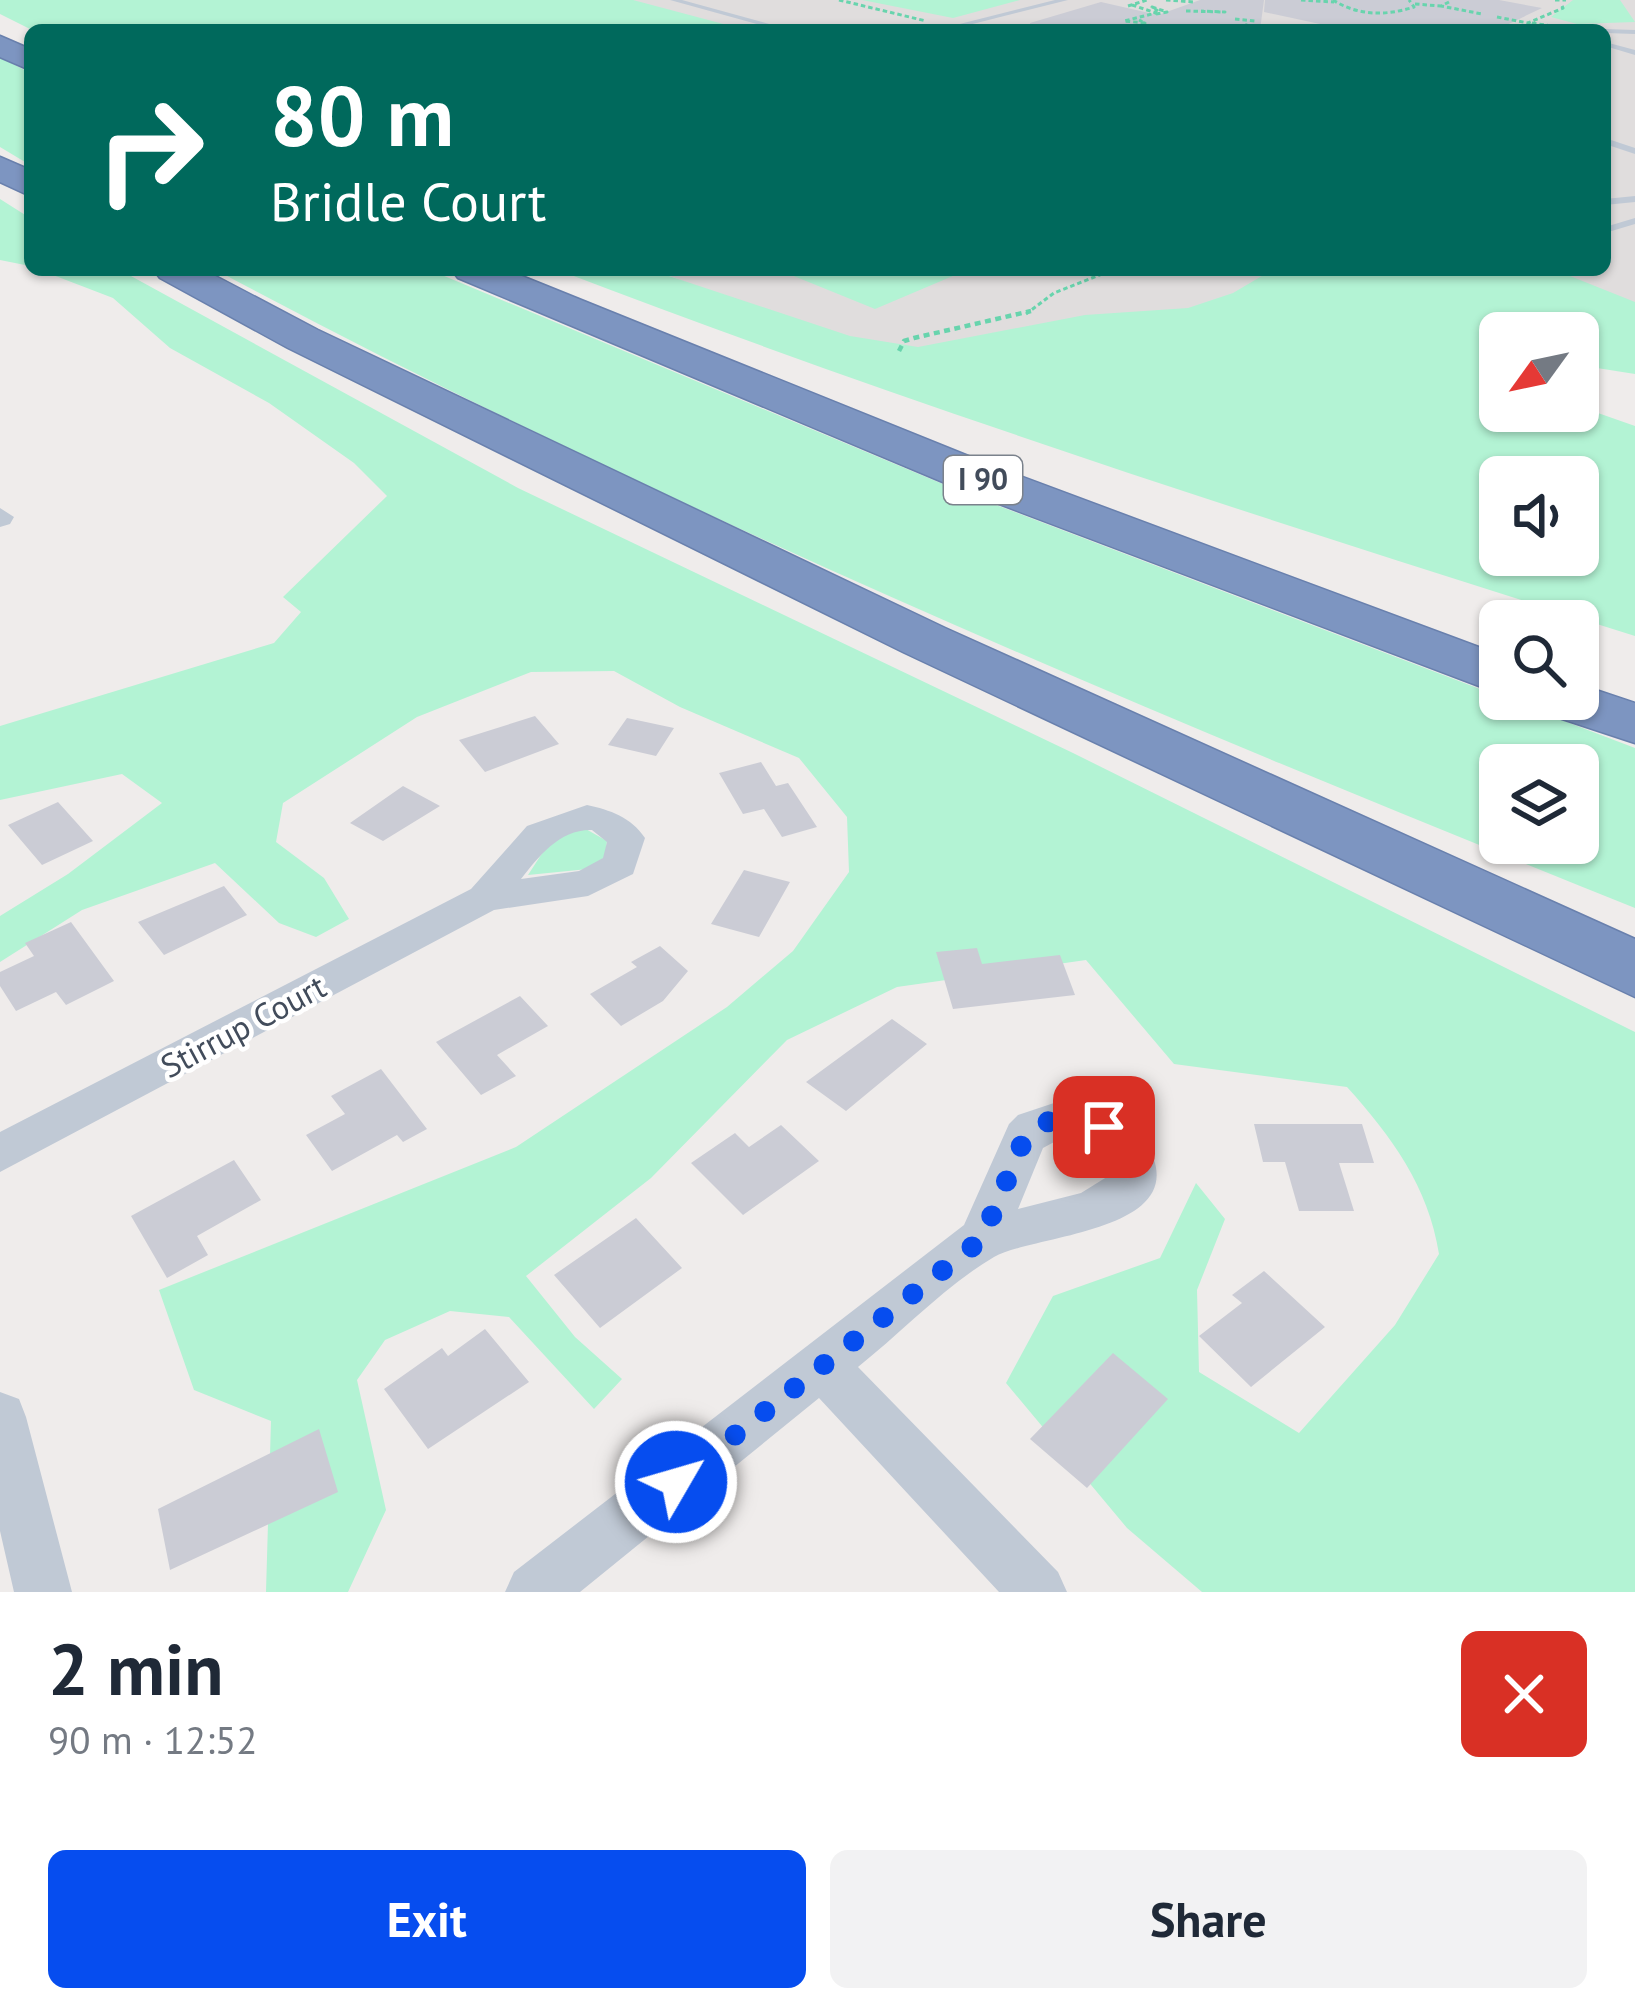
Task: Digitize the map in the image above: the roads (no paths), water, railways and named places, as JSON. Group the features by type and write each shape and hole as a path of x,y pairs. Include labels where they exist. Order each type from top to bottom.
{"highway":[{"path":"185,276 324,349 924,640 1635,970"},
{"name":"I 90","path":"486,276 975,477 1479,668"},
{"path":"660,348 982,452 1479,635"},
{"path":"924,640 1635,940"},
{"path":"1599,678 1635,689"},
{"path":"1599,712 1635,724"}],"street":[{"name":"Stirrup Court","path":"0,1153 485,898"},
{"path":"535,1592 982,1239"},
{"path":"824,1367 1038,1592"},
{"path":"0,1417 43,1592"}],"lane":[{"path":"674,0 764,24"},
{"path":"964,24 1064,0"}]}
